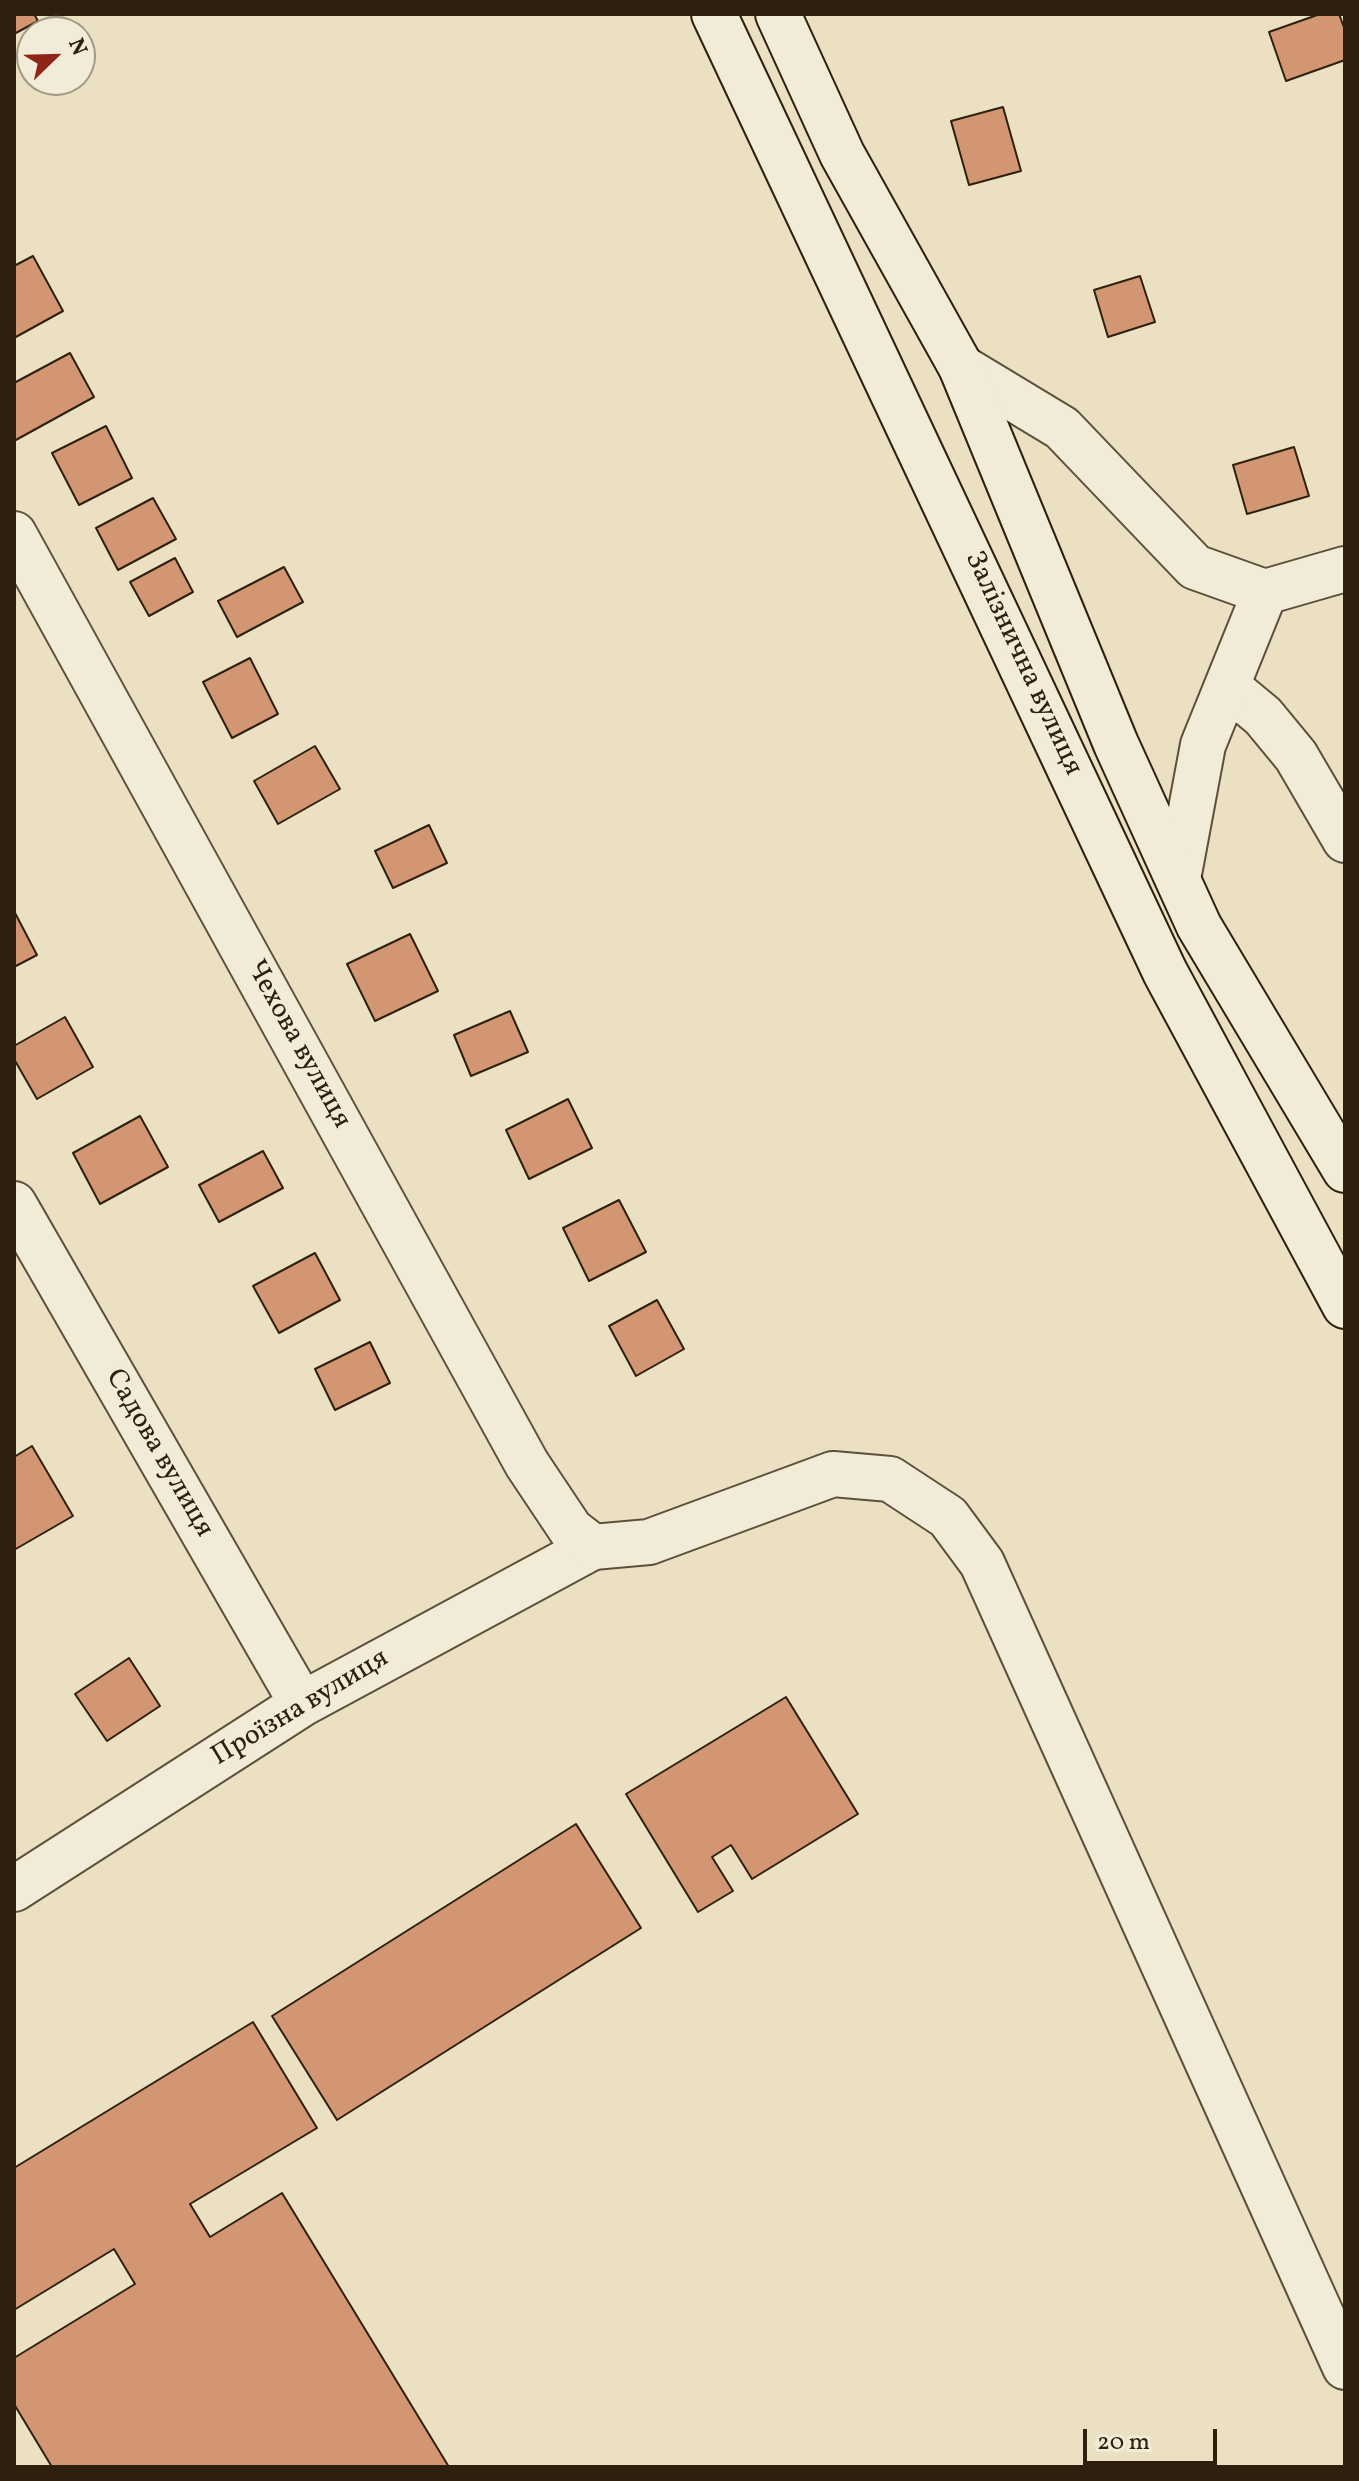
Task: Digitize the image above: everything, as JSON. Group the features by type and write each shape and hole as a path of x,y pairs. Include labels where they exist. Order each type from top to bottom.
{"street":[{"name":"Залізнична вулиця","path":"714,14 1165,972 1345,1306"},
{"name":"Залізнична вулиця","path":"778,14 842,154 961,367 1116,744 1199,926 1345,1170"},
{"path":"961,367 1062,428 1195,567 1265,592 1345,569"},
{"name":"Чехова вулиця","path":"14,534 527,1464 571,1530 593,1547"},
{"path":"1178,879 1203,745 1265,592"},
{"path":"1228,687 1263,716 1296,756 1345,840"},
{"name":"Садова вулиця","path":"14,1204 302,1704"},
{"path":"593,1547 649,1542 833,1474 890,1479 948,1517 982,1563 1345,2367"},
{"name":"Проїзна вулиця","path":"16,1885 302,1704 593,1547"}],"building":[{"path":"14,14 34,14 16,16 14,34"},
{"path":"1320,14 1339,14 1345,30 1345,60 1286,81 1269,32"},
{"path":"1003,107 1021,171 969,185 951,121"},
{"path":"33,256 63,311 14,338 14,266"},
{"path":"1140,276 1155,322 1108,337 1094,290"},
{"path":"70,353 94,397 14,441 14,383"},
{"path":"106,426 132,478 79,505 52,453"},
{"path":"1294,447 1309,496 1247,514 1233,465"},
{"path":"153,498 176,539 118,570 96,528"},
{"path":"175,558 193,592 149,616 130,582"},
{"path":"284,567 303,602 237,637 218,601"},
{"path":"250,658 278,714 232,738 203,682"},
{"path":"315,746 340,789 278,824 254,781"},
{"path":"429,825 447,863 393,888 375,851"},
{"path":"14,911 37,955 14,967"},
{"path":"410,934 438,991 375,1021 347,964"},
{"path":"510,1011 528,1052 471,1076 454,1035"},
{"path":"65,1017 93,1067 37,1099 14,1059 14,1046"},
{"path":"568,1099 592,1148 529,1179 506,1130"},
{"path":"140,1116 168,1167 100,1204 73,1153"},
{"path":"263,1151 283,1188 219,1222 199,1185"},
{"path":"619,1200 646,1252 589,1281 563,1228"},
{"path":"315,1253 340,1300 279,1333 253,1286"},
{"path":"657,1300 684,1349 636,1376 609,1326"},
{"path":"370,1342 390,1383 335,1410 315,1369"},
{"path":"32,1446 73,1516 14,1550 14,1457"},
{"path":"129,1658 160,1706 107,1741 75,1694"},
{"path":"786,1697 858,1814 752,1879 731,1845 712,1857 733,1891 698,1912 626,1794"},
{"path":"576,1824 641,1928 337,2120 272,2016"},
{"path":"253,2022 317,2128 190,2204 210,2237 282,2193 449,2467 52,2467 14,2404 14,2358 135,2284 114,2249 14,2310 14,2168"}]}
